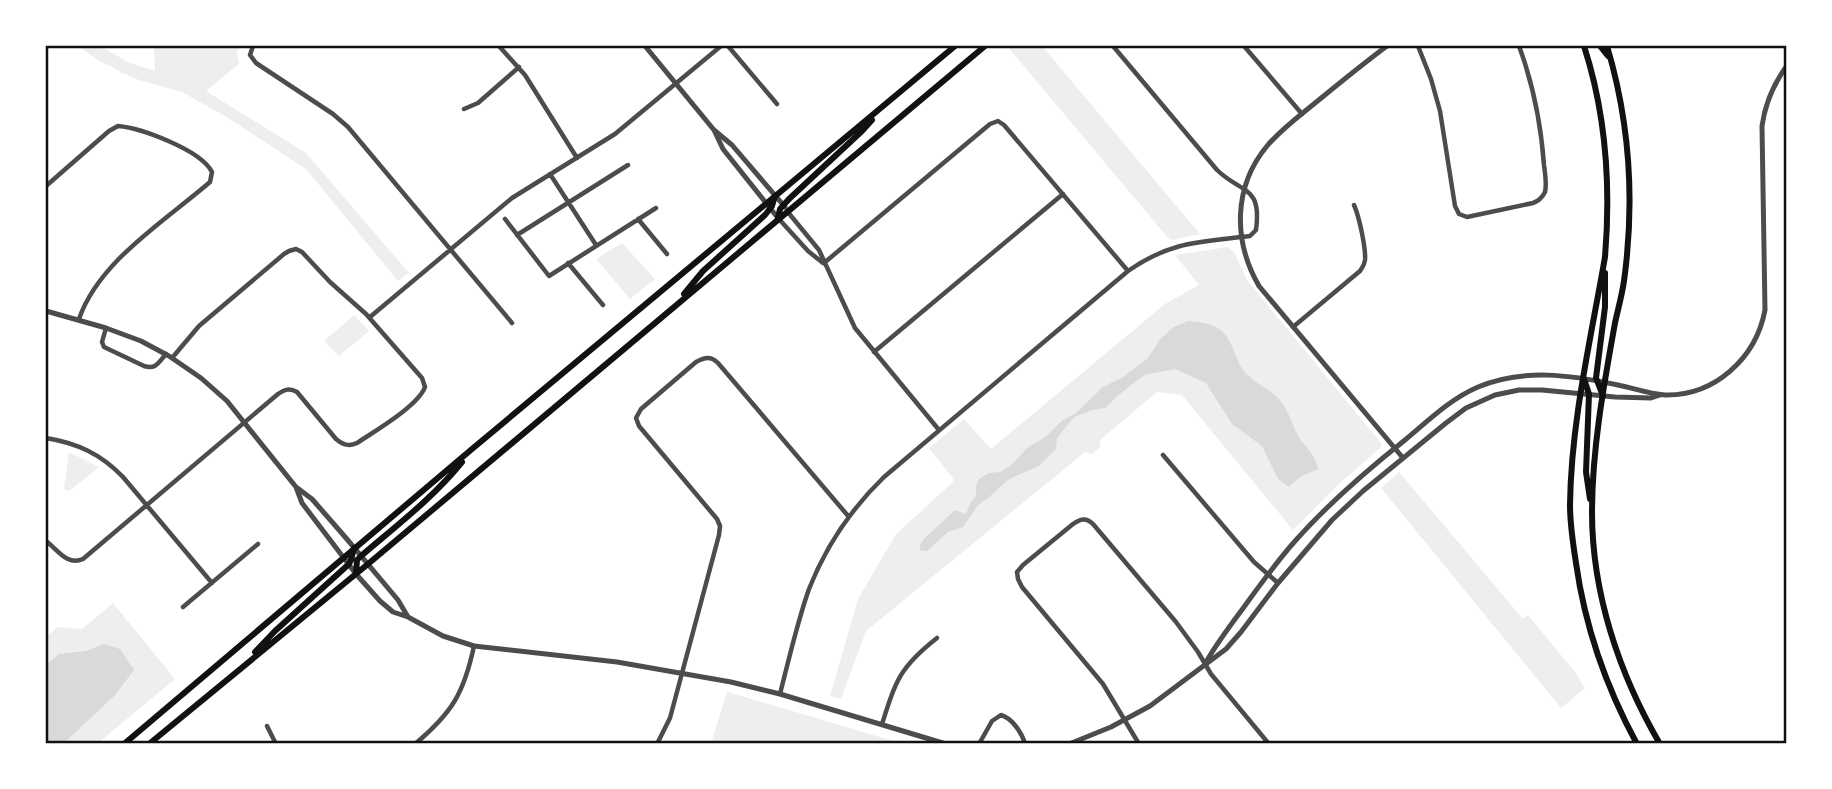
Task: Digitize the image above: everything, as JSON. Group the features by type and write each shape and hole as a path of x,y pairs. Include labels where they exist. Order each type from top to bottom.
{"main road":[{"path":"124,744 343,557 768,206 775,196 955,46"},
{"path":"149,744 368,564 778,218 780,209 785,208 985,46"},
{"path":"1584,46 1600,106 1608,192 1605,307 1596,381 1603,396"},
{"path":"1600,46 1612,61"},
{"path":"1592,511 1596,449 1624,282 1630,205 1627,137 1607,46"},
{"path":"785,208 885,105"},
{"path":"671,308 703,271 765,215 768,206"},
{"path":"1605,257 1584,379 1586,472 1598,569 1611,629 1633,692 1660,744"},
{"path":"1585,394 1572,471 1570,507 1580,586 1588,625 1603,670 1622,717 1637,744"},
{"path":"356,574 357,560 449,478 472,449"},
{"path":"245,664 275,631 352,560 355,548"}],"street":[{"path":"253,46 250,55 259,66 333,114 348,127 512,323"},
{"path":"499,46 519,67 577,158"},
{"path":"645,46 714,130 732,145 814,243 855,328 939,430"},
{"path":"370,317 512,198 615,134 720,46"},
{"path":"728,46 777,104"},
{"path":"780,694 809,589 828,549 866,495 884,477 1128,271 1171,248 1252,235 1256,230 1256,201 1252,195 1226,178 1213,165 1112,46"},
{"path":"1244,46 1302,114"},
{"path":"1387,46 1302,114 1266,147 1252,169 1244,189 1240,212 1241,237 1246,258 1259,286 1403,458"},
{"path":"1418,46 1440,111 1455,206 1459,214 1470,216 1533,203 1544,195 1546,183 1537,112 1519,46"},
{"path":"464,109 478,103 519,67"},
{"path":"1205,664 1216,643 1267,575 1323,511 1456,398 1489,383 1521,375 1584,379 1661,394 1690,392 1730,373 1747,355 1762,328 1766,300 1762,126 1768,100 1787,67"},
{"path":"824,263 987,126 998,121 1128,271"},
{"path":"46,186 112,128 118,126 174,143 206,163 212,172 210,182 111,268 86,302 79,319"},
{"path":"714,130 723,149 768,206 808,251 824,263"},
{"path":"516,235 628,165"},
{"path":"550,174 596,245"},
{"path":"874,352 1063,194"},
{"path":"1293,327 1364,265 1364,252 1354,205"},
{"path":"505,219 549,276 656,208"},
{"path":"638,219 667,254"},
{"path":"46,541 68,560 75,562 83,559 282,391 290,389 298,393 336,439 346,445 357,443 402,412 422,394 425,387 422,378 370,317 296,249 284,254 199,326 172,358"},
{"path":"568,263 603,305"},
{"path":"46,311 79,319 141,341 201,378 245,422 296,486 312,499 355,548 398,600 408,617"},
{"path":"106,328 102,342 104,347 144,366 155,366 166,354"},
{"path":"657,744 670,718 720,526 639,426 636,418 640,409 696,362 712,358 849,517"},
{"path":"1069,744 1125,720 1165,696 1226,649 1334,518 1455,415 1473,404 1507,392 1531,389 1643,398 1661,394"},
{"path":"46,438 86,448 123,477 212,583"},
{"path":"1163,455 1254,562 1278,583"},
{"path":"296,486 302,503 356,574 386,606 443,636 474,646 617,662 731,681 946,744"},
{"path":"1139,744 1103,684 1022,587 1017,575 1019,569 1032,557 1073,524 1084,519 1093,524 1176,622 1211,674 1269,744"},
{"path":"183,607 258,544"},
{"path":"882,724 902,672 913,658 937,638"},
{"path":"415,744 439,723 455,702 467,675 474,646"},
{"path":"979,744 992,721 1001,715 1008,717 1026,744"},
{"path":"267,726 276,744"}],"shaded area":[{"path":"78,46 100,46 130,63 155,71 154,46 241,46 237,52 239,64 206,91 306,153 409,273 398,281 306,169 225,116 182,92 120,72"},
{"path":"1007,46 1042,46 1200,234 1169,239"},
{"path":"622,243 655,279 630,299 596,259"},
{"path":"1228,247 1234,252 1247,280 1381,443 1381,447 1293,530 1182,395 1157,392 1100,440 1100,448 1092,454 1085,452 866,631 841,699 830,696 858,599 896,534 953,482 953,478 929,448 964,419 991,449 1165,304 1199,285 1175,255"},
{"path":"354,315 369,331 339,356 324,341"},
{"path":"1188,321 1208,324 1224,333 1244,371 1281,402 1299,437 1314,457 1318,469 1300,477 1289,487 1278,479 1262,446 1232,424 1206,383 1175,369 1144,375 1105,408 1074,417 1057,438 1056,449 1039,466 1009,479 978,505 963,527 948,532 927,551 920,550 923,540 955,510 966,514 976,496 979,479 1010,466 1028,447 1076,413 1103,387 1123,377 1148,358 1160,339 1174,327"},
{"path":"69,452 99,467 69,491 64,489"},
{"path":"1399,472 1523,619 1528,615 1575,672 1585,688 1561,708 1381,488"},
{"path":"113,603 175,679 98,743 46,744 46,638 57,627 82,629"},
{"path":"104,644 120,649 134,670 115,695 64,743 46,743 46,665 59,654 86,651"},
{"path":"728,692 900,743 711,743"}]}
